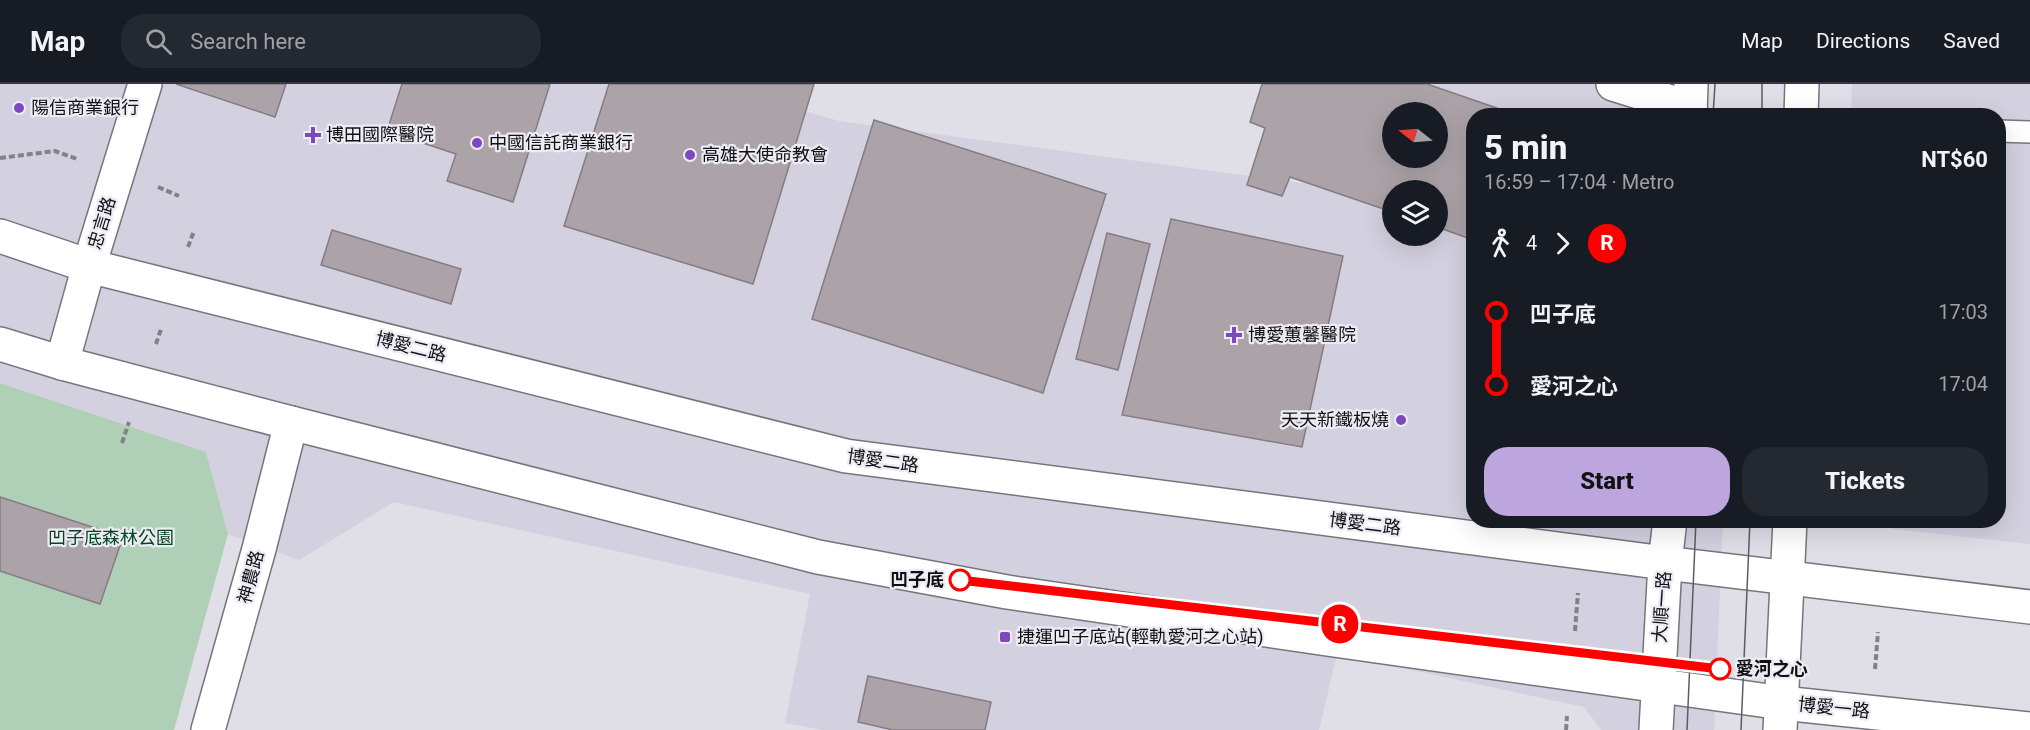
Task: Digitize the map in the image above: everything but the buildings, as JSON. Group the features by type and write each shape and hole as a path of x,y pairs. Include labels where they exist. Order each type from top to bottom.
{"main road":[{"name":"忠言路","path":"62,363 145,84"},
{"path":"1613,84 1690,103"},
{"path":"1801,108 1802,84"},
{"name":"博愛二路","path":"0,236 89,266 846,456 1788,578"},
{"path":"0,344 62,363 291,423 818,557 1019,594 1658,685 1781,716 1790,528"},
{"name":"神農路","path":"208,730 259,549 291,423"},
{"name":"大順一路","path":"1656,730 1665,563 1669,528"},
{"path":"1788,578 2030,607"},
{"name":"博愛一路","path":"1781,716 1873,712 2030,729"}],"lane":[{"path":"2006,131 2030,132"}],"path":[{"path":"0,158 55,151"},
{"path":"122,443 194,231"},
{"path":"1566,730 1582,552"},
{"path":"1873,712 1880,589"}],"shaded area":[{"path":"0,84 708,84 839,121 1355,190 1363,84 1632,84 1630,108 1466,108 1466,528 1723,528 1714,730 1601,730 1584,707 1337,654 1319,730 823,730 785,723 810,594 394,502 299,560 228,534 206,452 0,383"},
{"path":"1852,84 2030,84 2030,544 1891,528 2006,528 2006,108 1851,108"}],"green space":[{"name":"凹子底森林公園","path":"0,383 206,452 228,534 174,730 0,730"}],"tram line":[{"path":"1714,108 1715,84"},
{"path":"1762,84 1762,108"},
{"path":"1687,730 1696,528"},
{"path":"1741,730 1750,528"}],"metro line":[{"name":"R","path":"960,580 1720,669"}],"place":[{"name":"陽信商業銀行","path":"19,108"},
{"name":"博田國際醫院","path":"313,135"},
{"name":"中國信託商業銀行","path":"477,143"},
{"name":"高雄大使命教會","path":"690,155"},
{"name":"博愛蕙馨醫院","path":"1234,335"},
{"name":"天天新鐵板燒","path":"1401,420"},
{"name":"凹子底","path":"960,580"},
{"name":"捷運凹子底站(輕軌愛河之心站)","path":"1005,637"},
{"name":"愛河之心","path":"1720,669"}]}
